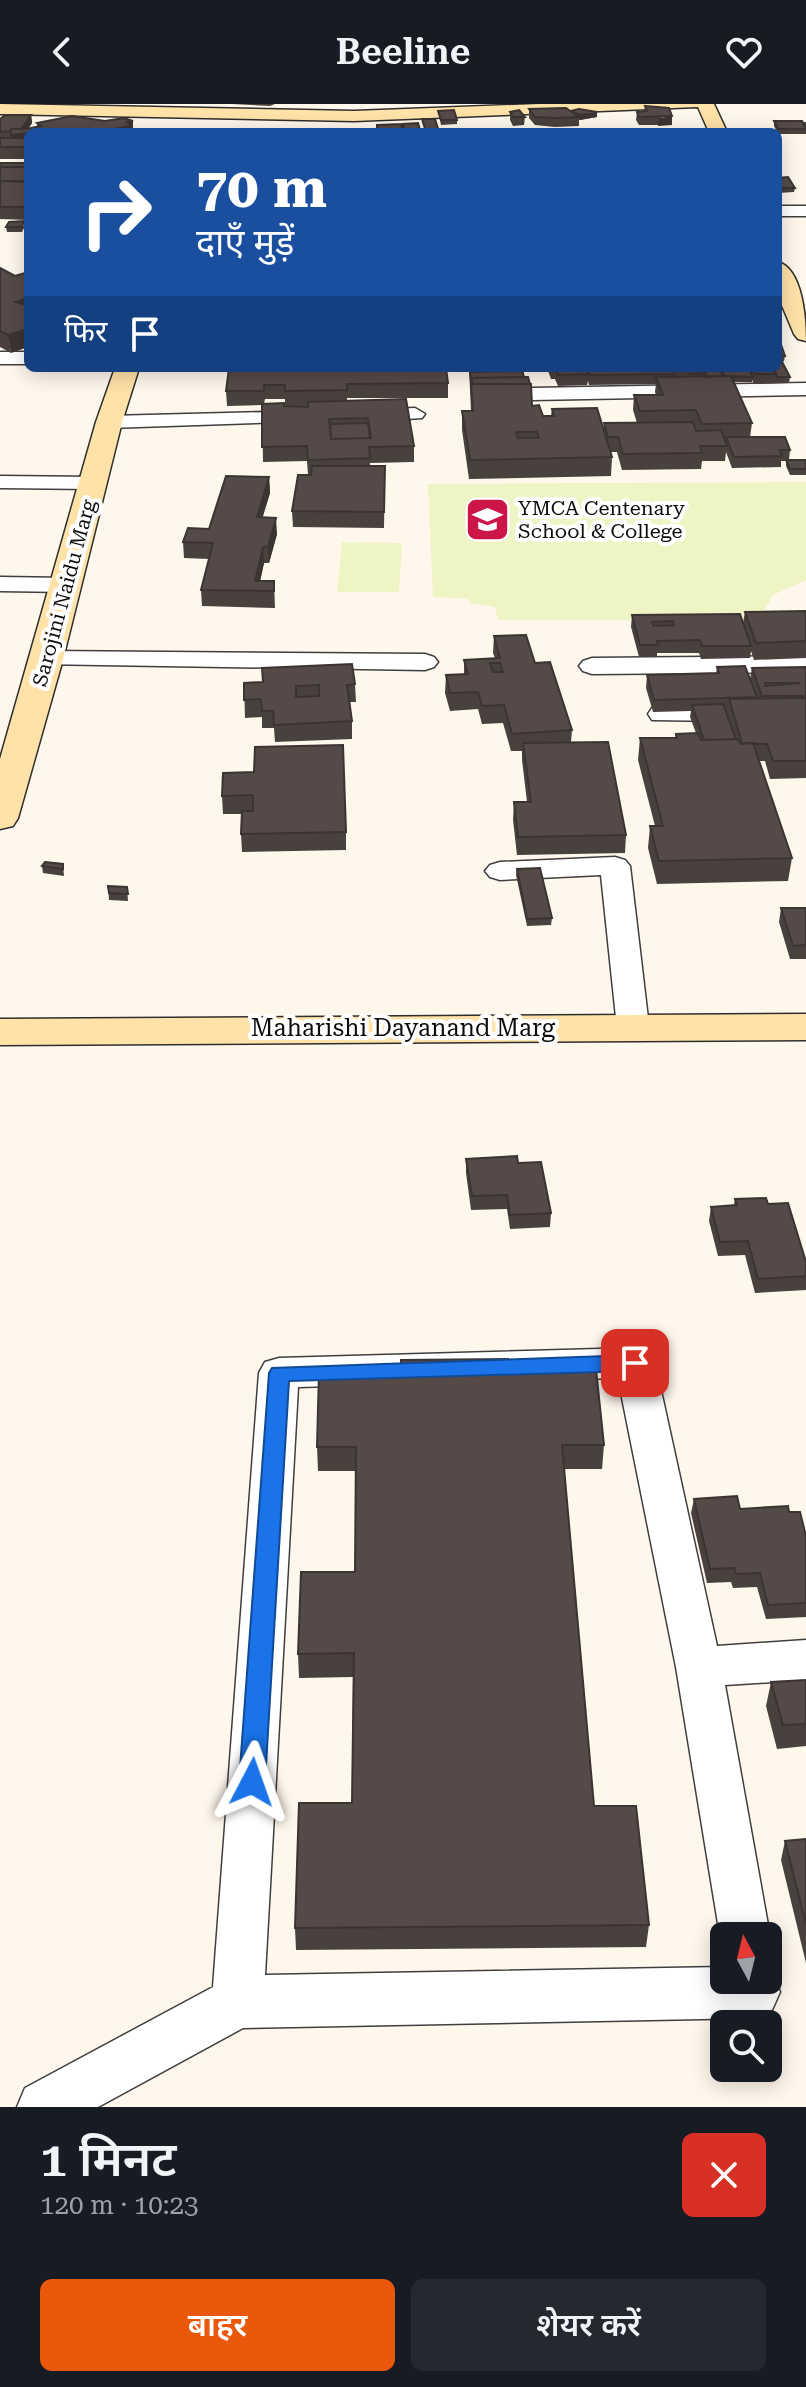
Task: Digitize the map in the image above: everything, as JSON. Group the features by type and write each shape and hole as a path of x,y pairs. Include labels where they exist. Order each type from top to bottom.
{"main road":[{"path":"0,109 201,123 356,110 691,104"},
{"path":"705,104 716,128"},
{"path":"782,285 806,334"},
{"name":"Sarojini Naidu Marg","path":"0,818 68,585 109,422 126,372"},
{"name":"Maharishi Dayanand Marg","path":"0,1032 806,1027"}],"street":[{"path":"782,211 806,211"},
{"path":"0,358 24,358"},
{"path":"0,366 24,359"},
{"path":"532,394 806,389"},
{"path":"109,422 415,414"},
{"path":"0,482 94,483"},
{"path":"0,584 68,585"},
{"path":"47,659 425,662"},
{"path":"592,666 806,664"},
{"path":"661,714 806,714"},
{"path":"500,871 615,866 633,1027"},
{"path":"238,2002 279,1373 635,1363 699,1667 743,1922"},
{"path":"699,1667 806,1660"},
{"path":"44,2107 238,2002 710,1993"}],"green space":[{"path":"806,482 806,580 773,595 759,620 498,620 495,607 470,603 468,599 433,597 428,484"},
{"path":"342,542 402,543 399,592 337,592"}],"building":[{"path":"645,106 669,108 672,116 639,117 637,112 647,111"},
{"path":"566,108 579,117 535,117 529,109"},
{"path":"454,110 457,120 441,120 438,111"},
{"path":"519,110 525,117 513,117 510,112"},
{"path":"571,111 597,112 580,115"},
{"path":"5,115 31,115 21,129 0,132 0,119"},
{"path":"72,116 133,121 127,122 131,126 120,128 31,128 41,126 37,123"},
{"path":"422,119 435,119 438,128 425,128"},
{"path":"774,121 802,121 806,129 782,129 778,128"},
{"path":"418,123 419,128 404,128 403,124"},
{"path":"401,124 402,128 377,128 377,125"},
{"path":"11,129 24,129 24,133 11,135"},
{"path":"0,138 24,138 24,147 0,147"},
{"path":"0,163 24,163 24,167 0,167"},
{"path":"0,167 24,167 24,181 0,181"},
{"path":"788,177 795,188 782,188 782,178"},
{"path":"0,181 24,182 24,207 0,207"},
{"path":"24,221 22,227 6,227 9,222"},
{"path":"0,268 15,276 24,273 24,299 16,302 24,305 24,330 8,335 0,331"},
{"path":"782,362 790,377 776,377 782,372"},
{"path":"228,372 447,372 448,383 347,384 347,390 285,391 285,385 264,385 264,391 226,391"},
{"path":"470,372 522,372 524,377 471,378 471,381"},
{"path":"557,372 588,374 558,375"},
{"path":"589,372 675,374 590,375"},
{"path":"705,372 721,372 723,376 707,377"},
{"path":"723,372 750,372 753,377 725,376"},
{"path":"754,372 776,374 755,374"},
{"path":"731,376 752,423 702,424 696,410 640,411 634,395 663,395 656,377"},
{"path":"528,377 530,384 473,384 471,378"},
{"path":"471,384 531,384 532,406 539,405 543,416 554,416 552,409 597,408 612,457 470,460 462,411 473,411","holes":["516,432 537,432 539,438 518,438"]},
{"path":"406,399 414,446 369,447 370,458 308,460 307,446 262,447 262,404 284,403 284,406 308,407 308,402","holes":["368,418 371,438 331,439 329,419"]},
{"path":"693,422 696,431 721,430 727,446 700,446 702,453 623,454 618,437 608,437 604,423"},
{"path":"368,423 370,438 331,439 330,424"},
{"path":"726,437 785,437 790,450 780,450 782,456 734,457"},
{"path":"786,460 806,460 806,469 790,469"},
{"path":"312,466 385,466 384,512 292,511 298,475 311,475"},
{"path":"226,476 269,477 257,517 276,518 268,547 263,547 255,581 274,581 274,591 201,590 213,543 183,542 188,528 209,529"},
{"path":"806,611 806,641 756,643 745,612"},
{"path":"740,614 751,646 702,646 700,640 657,641 658,645 640,645 632,615","holes":["673,621 674,625 654,626 652,622"]},
{"path":"526,635 535,663 550,662 572,730 512,734 504,705 482,706 478,692 450,693 446,675 468,674 464,660 500,658 494,636","holes":["490,663 500,663 503,672 493,672"]},
{"path":"352,664 355,684 347,685 352,721 274,725 273,711 262,711 261,699 244,700 244,683 263,682 262,668","holes":["319,685 319,696 296,697 296,686"]},
{"path":"745,666 757,697 654,700 647,675 719,673 717,667"},
{"path":"806,667 806,696 762,696 752,668","holes":["765,683 800,683 765,686"]},
{"path":"806,698 806,761 773,761 767,744 742,743 729,699"},
{"path":"723,704 736,739 704,740 692,705"},
{"path":"698,733 701,740 738,739 740,744 753,743 792,858 659,861 650,826 663,826 640,738 677,738 676,734"},
{"path":"608,742 626,835 518,837 514,802 531,802 523,743"},
{"path":"343,745 346,832 241,834 242,811 253,811 253,795 222,796 223,773 254,772 255,747"},
{"path":"45,862 63,864 63,869 42,866"},
{"path":"540,868 552,918 527,919 517,869"},
{"path":"108,886 127,887 128,894 109,893"},
{"path":"781,908 806,908 806,945 793,946"},
{"path":"517,1156 518,1163 541,1162 551,1213 510,1215 507,1195 472,1196 466,1159"},
{"path":"766,1198 768,1204 788,1203 806,1262 806,1276 758,1279 748,1241 720,1242 711,1207 737,1205 735,1199"},
{"path":"508,1359 508,1370 596,1369 604,1445 562,1445 594,1806 636,1806 649,1925 295,1928 299,1803 352,1803 354,1653 298,1654 301,1572 355,1572 356,1447 317,1447 319,1371 401,1370 401,1360"},
{"path":"737,1496 740,1509 788,1506 789,1512 800,1512 806,1536 806,1603 768,1605 760,1573 736,1574 734,1568 710,1569 694,1499"},
{"path":"806,1680 806,1724 783,1725 771,1682"},
{"path":"806,1839 806,1924 785,1841"}],"place":[{"name":"YMCA Centenary School & College","path":"487,520"}],"route":[{"path":"252,1782 279,1373 635,1363"}]}
